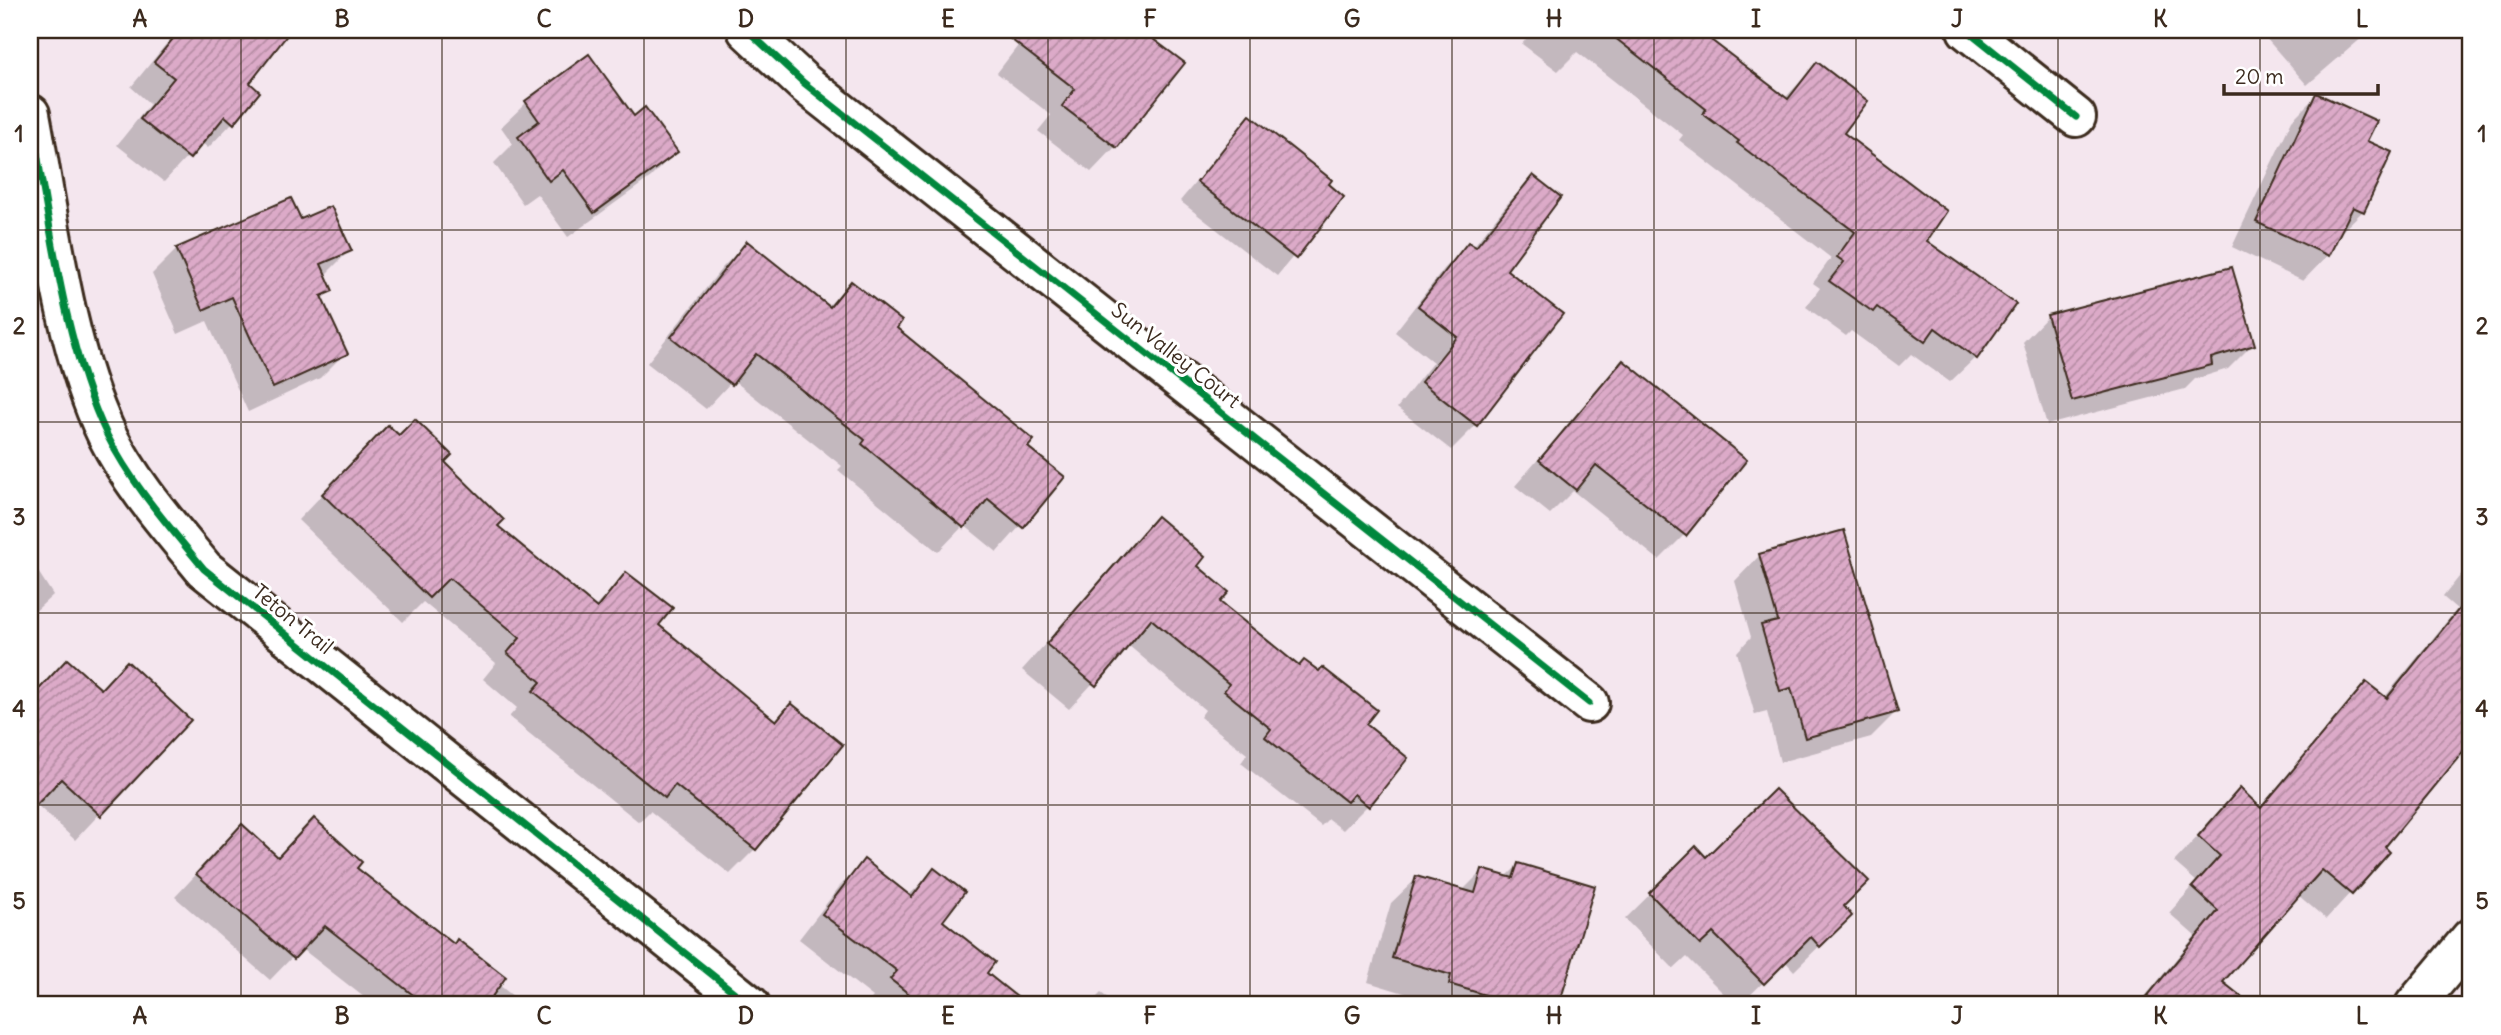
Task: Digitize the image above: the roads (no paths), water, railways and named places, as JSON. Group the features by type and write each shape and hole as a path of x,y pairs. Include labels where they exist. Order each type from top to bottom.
{"street":[{"name":"Sun Valley Court","path":"747,30 814,92 1588,703"},
{"path":"1967,30 2076,117"},
{"name":"Teton Trail","path":"30,114 75,346 107,435 143,496 213,576 750,1005"},
{"path":"2415,1005 2471,938"}]}
